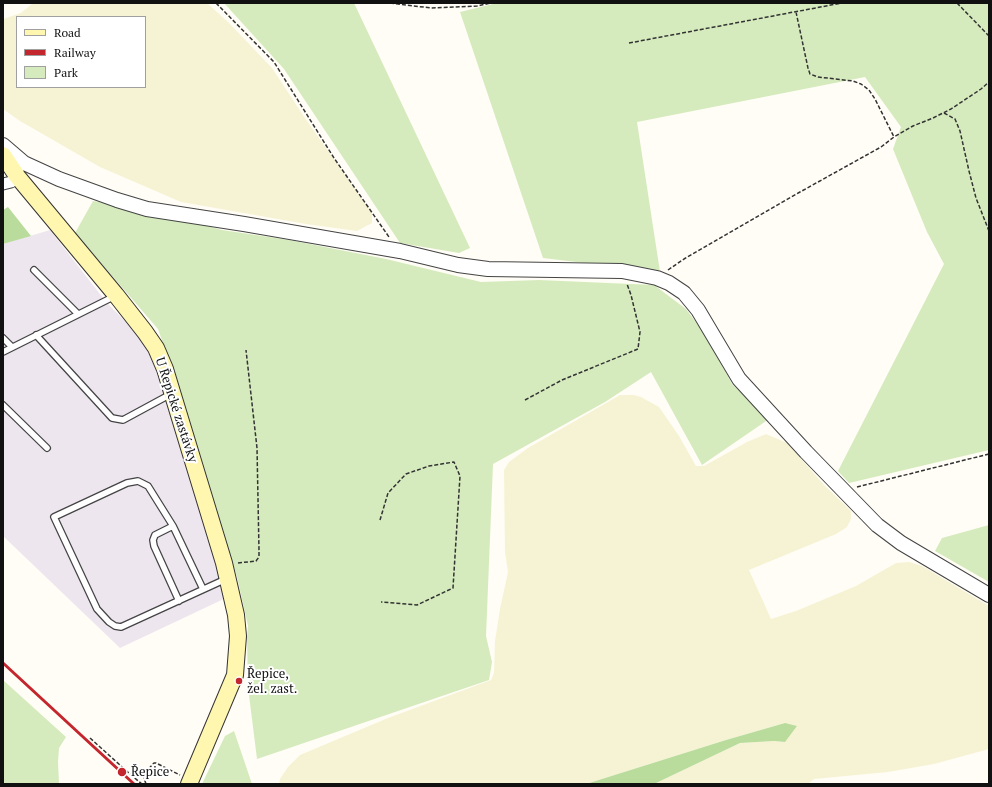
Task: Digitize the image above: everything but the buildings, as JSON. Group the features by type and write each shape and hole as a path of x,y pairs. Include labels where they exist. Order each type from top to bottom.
{"main road":[{"name":"U Řepické zastávky","path":"3,154 15,174 116,296 156,348 165,369 226,571 236,615 238,636 235,675 190,782"}],"street":[{"path":"3,145 15,174 59,178 117,200 147,209 244,224 400,252 458,265 488,269 622,271 657,278 669,283 684,293 698,310 740,378 801,447 877,526 923,556 989,594"}],"lane":[{"path":"34,270 78,314"},
{"path":"3,352 116,296"},
{"path":"36,335 112,418 123,420 172,393"},
{"path":"3,338 12,347"},
{"path":"3,405 47,448"},
{"path":"203,589 173,526 148,486 138,481 127,483 54,517 97,609 109,622 115,626 121,627 203,589 226,571"},
{"path":"173,526 155,535 153,540 154,546 179,600"}],"path":[{"path":"216,3 274,62 334,158 400,252"},
{"path":"390,3 431,8 477,6 491,3"},
{"path":"629,44 842,3"},
{"path":"957,3 989,36"},
{"path":"796,12 810,74 818,77 853,81 861,84 869,90 875,99 894,137"},
{"path":"657,278 684,259 881,147 894,137 913,126 944,112 981,89 989,82"},
{"path":"944,112 955,119 960,130 976,198 989,231"},
{"path":"525,400 562,380 638,349 640,332 631,295 622,271"},
{"path":"226,571 256,561 259,557 257,448 246,350"},
{"path":"843,490 989,454"},
{"path":"380,520 388,493 406,474 429,466 454,462 460,476 453,588 417,605 381,602"},
{"path":"90,738 142,784"},
{"path":"146,784 143,775 154,763 190,782"}],"shaded area":[{"path":"33,3 207,3 229,23 272,68 307,121 372,213 372,223 357,231 306,224 181,202 100,167 20,121 3,109 3,19 21,13"},
{"path":"50,230 107,303 138,334 156,367 228,597 120,648 3,536 3,244"},
{"path":"620,395 634,395 641,397 659,407 679,436 696,466 704,466 747,442 766,434 787,443 825,486 851,511 851,519 847,527 836,534 749,570 771,619 796,611 856,586 896,563 909,562 922,566 989,606 989,749 934,764 888,772 814,779 808,784 654,784 740,743 774,741 785,742 785,723 586,784 279,784 280,779 288,767 300,755 388,718 491,680 494,673 495,641 500,609 508,572 505,552 504,470 509,462 528,448"}],"green space":[{"path":"224,3 354,3 470,248 459,253 400,243 284,69"},
{"path":"497,3 989,3 989,450 849,483 838,471 944,264 927,232 893,149 901,127 865,77 637,122 660,272 543,258 460,12"},
{"path":"93,201 147,209 222,230 289,240 386,259 481,282 539,280 654,285 686,309 704,333 732,384 769,419 702,465 651,372 605,402 493,464 486,636 492,662 489,680 257,759 248,687 248,626 237,577 174,374 158,329 75,233"},
{"path":"8,207 31,236 3,244 3,210"},
{"path":"989,525 989,582 935,551 942,538"},
{"path":"3,680 66,737 59,748 59,784 3,784"},
{"path":"785,723 797,726 785,742 774,741 740,743 654,784 586,784 726,740"},
{"path":"234,731 252,784 202,784 225,736"}],"railway":[{"path":"3,663 134,784"}],"place":[{"name":"Řepice, žel. zast.","path":"239,681"},
{"name":"Řepice","path":"122,772"}]}
